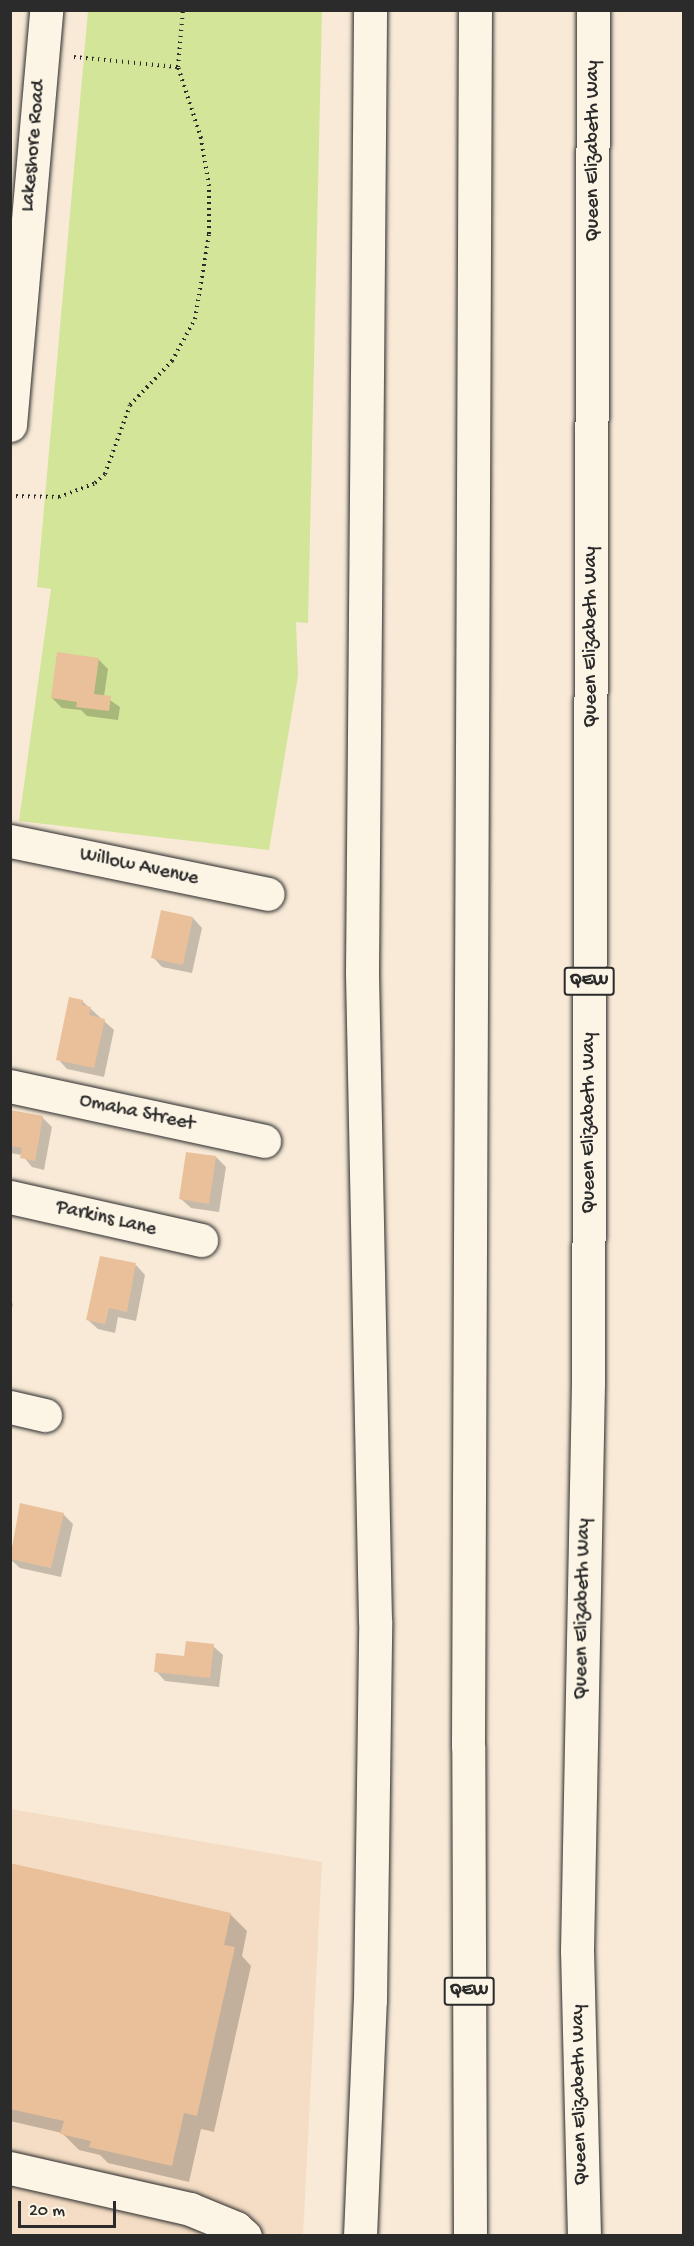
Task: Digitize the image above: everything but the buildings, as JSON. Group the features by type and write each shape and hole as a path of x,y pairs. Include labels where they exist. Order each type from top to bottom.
{"main road":[{"name":"Lakeshore Road","path":"10,425 46,10"},
{"path":"360,2235 370,2000 375,1622 362,972 370,10"},
{"name":"QEW","path":"470,2235 468,1734 475,10"},
{"name":"Queen Elizabeth Way","path":"584,2235 577,1952 588,1382 593,10"},
{"name":"Willow Avenue","path":"10,841 268,894"},
{"name":"Omaha Street","path":"10,1086 264,1141"},
{"name":"Parkins Lane","path":"10,1197 201,1240"},
{"path":"10,1407 45,1415"},
{"path":"10,2168 190,2209 236,2228 245,2235"}],"path":[{"path":"10,496 59,497 95,483 105,474 130,405 172,361 195,319 209,234 209,186 201,138 178,67 183,10"},
{"path":"78,58 178,67"}],"shaded area":[{"path":"10,1809 322,1862 303,2235 11,2235"}],"green space":[{"path":"88,11 322,11 308,623 296,622 298,676 269,850 19,821 51,589 37,587"}]}
